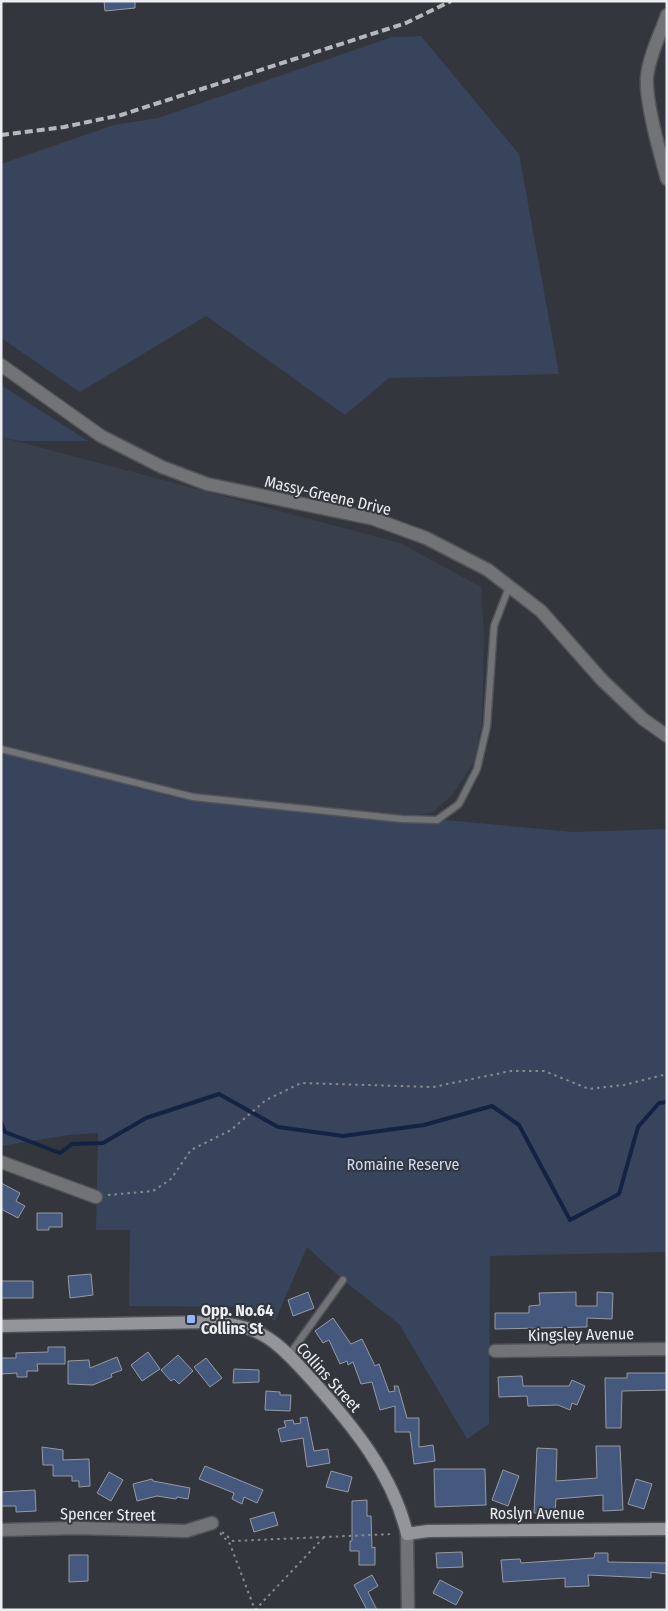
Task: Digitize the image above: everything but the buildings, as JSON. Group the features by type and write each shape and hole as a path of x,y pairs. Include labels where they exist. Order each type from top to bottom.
{"street":[{"path":"667,15 650,62 647,78 648,94 667,179"},
{"name":"Massy-Greene Drive","path":"1,365 101,436 162,467 207,484 374,519 426,538 488,570 541,611 602,680 629,706 667,736"},
{"path":"1,1162 96,1197"},
{"name":"Collins Street","path":"1,1326 73,1326 173,1321 239,1324 268,1337 289,1355 348,1420 394,1491 407,1534 408,1610"},
{"name":"Kingsley Avenue","path":"495,1351 667,1349"},
{"name":"Spencer Street","path":"1,1530 186,1530 212,1523"},
{"name":"Roslyn Avenue","path":"407,1534 428,1531 667,1529"}],"lane":[{"path":"1,749 193,797 402,819 437,820 459,804 477,769 487,726 494,626 510,586"},
{"path":"289,1355 343,1280"}],"path":[{"path":"96,1197 153,1191 171,1179 190,1150 231,1130 266,1100 301,1083 433,1087 511,1071 544,1071 589,1089 624,1085 667,1074"},
{"path":"212,1523 233,1541 407,1534"},
{"path":"212,1523 230,1544 255,1610 325,1536"}],"shaded area":[{"path":"1,437 400,543 481,587 484,637 482,723 473,764 452,795 433,812 402,819 193,797 1,749"}],"green space":[{"path":"421,36 519,154 559,374 389,378 345,415 206,316 80,392 1,338 1,164 114,125 158,118 392,37"},
{"path":"1,385 88,441 20,441 1,437"},
{"name":"Romaine Reserve","path":"1,749 193,797 574,832 667,829 667,1252 490,1256 489,1424 467,1439 399,1324 343,1280 307,1247 275,1321 249,1307 129,1306 130,1230 96,1230 98,1133 69,1135 1,1146"}],"waterway":[{"path":"1,1122 5,1132 60,1153 72,1144 103,1143 146,1118 219,1094 278,1127 343,1136 424,1125 492,1106 519,1125 570,1220 619,1194 638,1127 659,1103 667,1102"}],"railway":[{"path":"1,135 64,127 121,115 406,23 451,1"}],"place":[{"name":"Opp. No.64 Collins St","path":"191,1319"}]}
